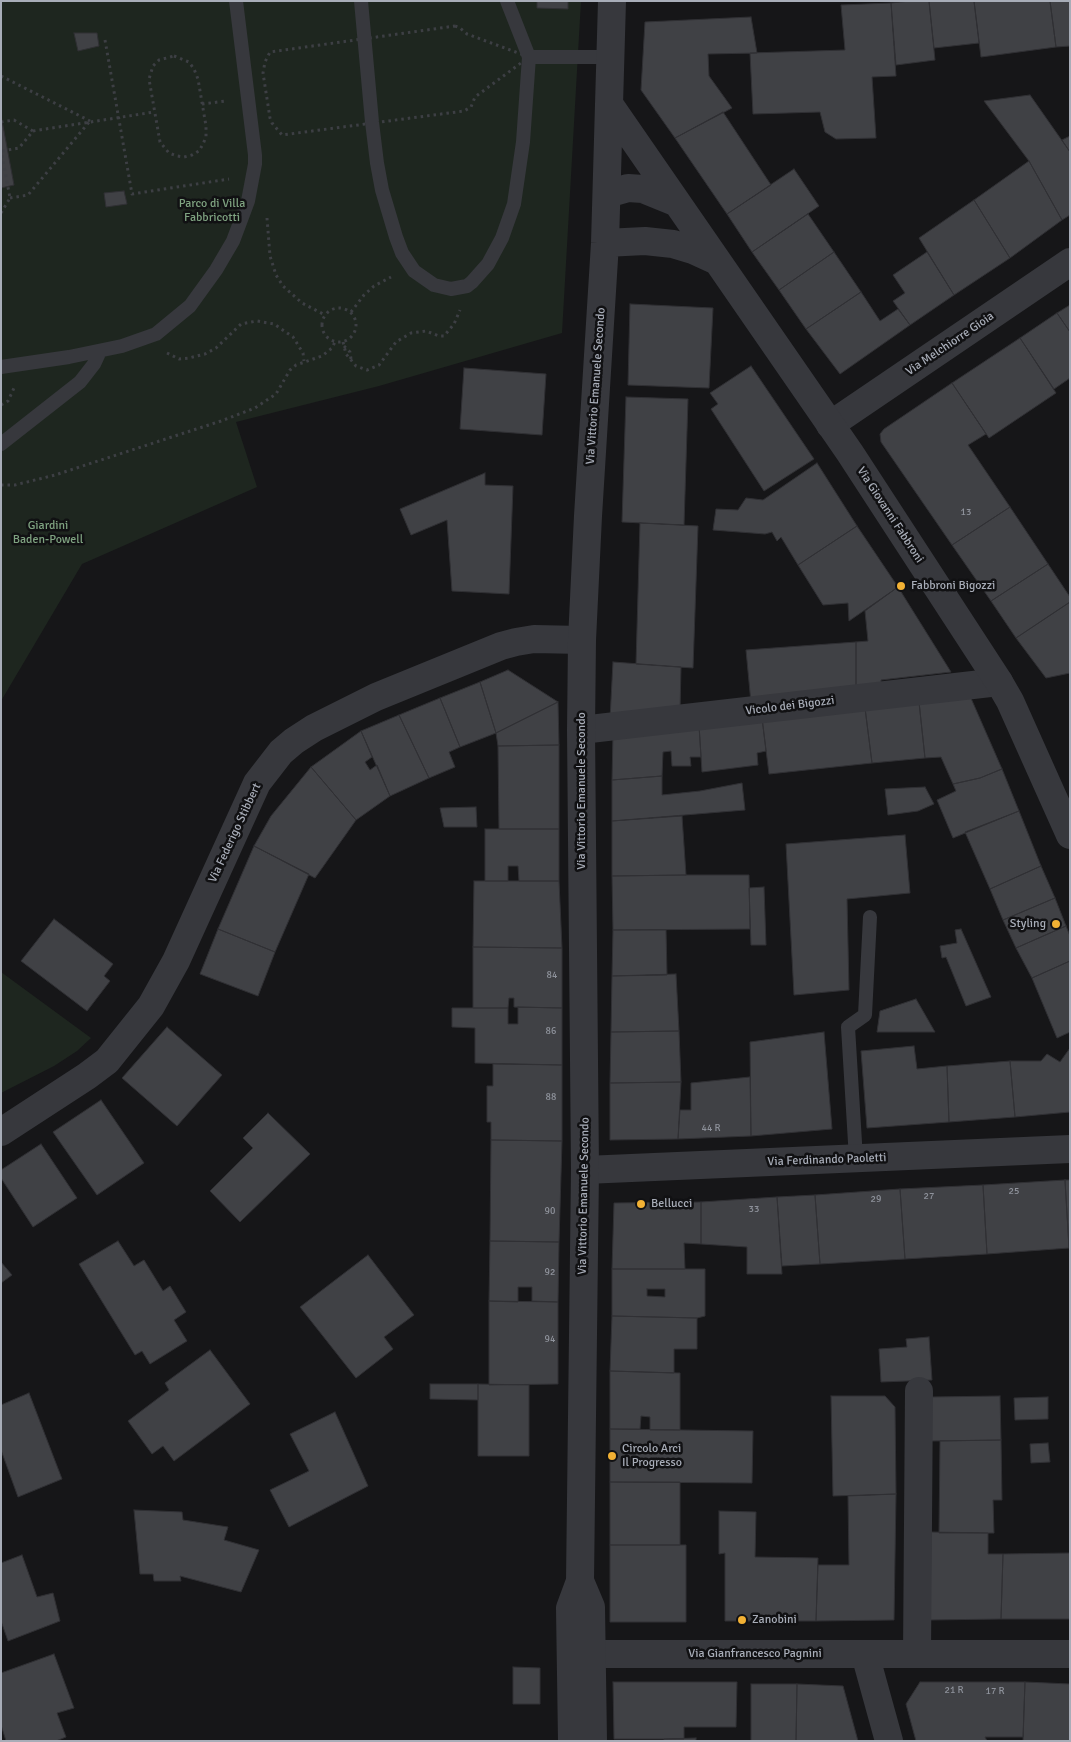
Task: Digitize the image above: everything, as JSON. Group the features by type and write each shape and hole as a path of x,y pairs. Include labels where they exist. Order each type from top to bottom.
{"street":[{"name":"Via Vittorio Emanuele Secondo","path":"572,1741 570,1608 580,1581 585,1170 581,730 582,640 588,506 605,243 612,1"},
{"name":"Via Giovanni Fabbroni","path":"609,104 830,425 999,682 1010,701 1070,835"},
{"path":"607,194 628,188 643,189 675,202"},
{"path":"605,243 645,241 673,244 717,261"},
{"name":"Via Melchiorre Gioia","path":"830,425 1070,262"},
{"name":"Via Federigo Stibbert","path":"1,1132 87,1076 106,1060 151,1006 176,961 257,784 281,752 314,728 376,697 501,646 534,639 582,640"},
{"name":"Vicolo dei Bigozzi","path":"581,730 999,682"},
{"name":"Via Ferdinando Paoletti","path":"585,1170 1070,1149"},
{"path":"917,1654 919,1392"},
{"name":"Via Vittorio Emanuele Secondo","path":"580,1581 591,1607 593,1741"},
{"name":"Via Gianfrancesco Pagnini","path":"593,1654 1070,1654"},
{"path":"865,1654 889,1741"}],"lane":[{"path":"1,367 100,351 130,344 156,334 180,315 198,296 233,241 248,201 252,184 255,155 236,1"},
{"path":"361,1 372,122 382,190 391,221 402,253 414,271 427,281 444,289 451,290 467,286 483,272 495,254 507,227 514,204 523,142 529,57 507,1"},
{"path":"529,57 609,57"},
{"path":"1,444 80,382 94,364 100,351"},
{"path":"856,1159 848,1027 865,1015 870,917"}],"path":[{"path":"364,39 455,26 467,34"},
{"path":"105,40 132,194 224,180"},
{"path":"270,52 336,43"},
{"path":"174,56 189,62 198,79 206,126 206,136 199,150 192,155 176,156 169,153 160,142 154,112 149,79 154,66 159,60 174,56"},
{"path":"1,76 90,121"},
{"path":"372,122 464,111 471,107 475,97"},
{"path":"1,122 14,120 33,131 154,112"},
{"path":"10,198 28,195 90,121"},
{"path":"282,135 344,126"},
{"path":"1,213 10,198 1,150 19,148 33,131"},
{"path":"248,201 258,200 265,204 270,256 280,281 302,303 325,315"},
{"path":"351,312 364,295 378,283 392,276 414,271"},
{"path":"343,344 346,354 356,366 367,370 379,365 396,342 411,333 426,331 444,336 459,313 467,286"},
{"path":"334,308 345,308 351,312 356,322 355,331 350,339 343,344 330,340 324,331 322,320 325,315 334,308"},
{"path":"156,334 165,352 175,358 189,358 211,351 240,324 252,321 265,322 284,329 293,337 303,353 304,361"},
{"path":"1,486 15,485 55,475 245,412 270,399 281,388 290,370 296,365 322,356 332,348 335,342"}],"green space":[{"name":"Parco di Villa Fabbricotti","path":"1,1 581,1 562,333 379,386 236,422 257,487 82,564 1,701"},
{"path":"1,972 91,1038 77,1051 54,1066 1,1093"}],"building":[{"path":"537,1 568,1 568,9 537,8"},
{"path":"929,1 935,60 896,65 891,3"},
{"path":"929,1 974,1 979,43 934,48"},
{"path":"974,1 1050,1 1056,47 981,57"},
{"path":"1050,1 1070,1 1070,46 1056,47"},
{"path":"891,3 896,76 872,77 876,138 836,139 825,132 820,112 753,114 750,53 845,50 841,5"},
{"path":"751,17 757,53 708,54 709,76 732,108 675,138 641,90 645,22"},
{"path":"74,33 97,33 99,46 78,51"},
{"path":"1030,95 1070,152 1070,215 1062,220 1029,161 984,101"},
{"path":"723,112 771,185 727,214 675,138"},
{"path":"1,115 14,185 1,188"},
{"path":"1070,136 1070,152 1062,140"},
{"path":"1029,161 1062,220 1010,258 974,200"},
{"path":"794,169 819,206 752,252 727,214"},
{"path":"124,191 127,204 106,207 104,193"},
{"path":"974,200 1010,258 954,295 919,238"},
{"path":"808,214 834,252 779,290 752,252"},
{"path":"834,252 861,292 806,329 779,290"},
{"path":"927,252 954,295 910,325 893,301 905,293 893,275"},
{"path":"861,292 880,321 898,309 910,325 840,374 806,329"},
{"path":"630,304 713,308 709,388 628,385"},
{"path":"1070,305 1070,332 1057,313"},
{"path":"1057,313 1070,332 1070,378 1054,389 1020,338"},
{"path":"1020,338 1056,393 989,438 952,383"},
{"path":"751,366 814,459 764,491 711,409 718,404 710,393"},
{"path":"464,368 546,374 542,435 460,429"},
{"path":"952,383 986,434 968,445 1010,507 952,545 881,442 880,434 884,429"},
{"path":"626,397 688,399 684,525 622,522"},
{"path":"817,463 857,526 798,565 781,537 777,541 772,532 765,534 713,530 716,509 738,510 746,498 763,500"},
{"path":"485,473 485,485 513,486 509,594 452,591 447,520 411,535 400,509"},
{"path":"1010,507 1048,564 991,601 952,545"},
{"path":"640,523 698,526 693,668 636,664"},
{"path":"857,526 898,587 849,621 848,603 823,605 798,565"},
{"path":"1048,564 1070,597 1070,602 1016,638 991,601"},
{"path":"898,587 951,672 881,680 881,687 856,689 856,642 868,641 865,611"},
{"path":"1070,602 1070,673 1046,678 1016,638"},
{"path":"856,642 856,689 751,703 746,650"},
{"path":"613,662 681,667 680,711 610,719"},
{"path":"508,670 558,702 496,733 480,682"},
{"path":"480,682 496,733 460,747 440,698"},
{"path":"970,696 1002,769 980,778 953,784 941,757 925,758 919,702"},
{"path":"440,698 460,747 449,752 455,767 429,778 399,715"},
{"path":"558,702 559,745 498,746 496,733"},
{"path":"919,702 925,758 872,763 865,708"},
{"path":"865,708 872,763 769,774 762,718"},
{"path":"399,715 429,778 390,796 361,731"},
{"path":"762,718 766,751 757,753 758,765 702,772 699,725"},
{"path":"699,725 701,757 690,757 691,766 672,766 671,751 663,752 662,776 612,780 613,734"},
{"path":"361,731 372,757 365,762 370,770 377,765 390,796 356,820 311,767"},
{"path":"559,745 559,829 499,829 498,746"},
{"path":"311,767 356,820 315,878 254,846 271,816"},
{"path":"1002,769 1019,811 953,838 937,800 956,791 953,784 980,778"},
{"path":"662,776 662,795 700,791 742,783 745,810 612,821 612,780"},
{"path":"925,787 934,804 918,811 888,815 885,789"},
{"path":"476,807 477,827 444,827 440,808"},
{"path":"1019,811 1041,866 990,889 965,832"},
{"path":"682,816 686,875 612,876 612,821"},
{"path":"485,829 559,829 559,881 519,881 518,866 508,866 508,881 485,881"},
{"path":"905,835 910,893 847,899 849,990 794,995 786,844"},
{"path":"254,846 309,874 275,952 218,929"},
{"path":"1041,866 1055,898 1003,920 990,889"},
{"path":"749,875 750,929 613,930 612,876"},
{"path":"474,881 559,881 562,948 473,947"},
{"path":"764,887 766,945 751,945 749,888"},
{"path":"1055,898 1066,926 1016,948 1003,920"},
{"path":"54,919 113,964 104,976 110,981 87,1011 21,961"},
{"path":"1066,926 1070,936 1070,961 1032,978 1016,948"},
{"path":"218,929 275,952 258,996 200,974"},
{"path":"961,929 991,997 966,1006 946,957 942,958 940,946 957,943 955,930"},
{"path":"613,930 666,930 667,975 612,976"},
{"path":"473,947 562,948 562,1008 514,1007 514,998 509,998 508,1008 473,1008"},
{"path":"1070,961 1070,1032 1057,1038 1032,978"},
{"path":"676,974 679,1031 611,1032 612,976"},
{"path":"916,999 935,1032 877,1032 880,1011"},
{"path":"518,1007 562,1008 562,1065 475,1063 475,1028 452,1027 452,1008 508,1008 508,1024 518,1024"},
{"path":"167,1027 222,1075 177,1126 122,1078"},
{"path":"679,1031 681,1082 610,1083 611,1032"},
{"path":"824,1032 832,1129 751,1136 750,1042"},
{"path":"914,1046 917,1069 947,1066 949,1122 867,1128 861,1051"},
{"path":"1070,1048 1070,1112 1015,1117 1010,1061 1041,1061 1047,1054 1060,1062"},
{"path":"1010,1061 1015,1117 949,1122 947,1066"},
{"path":"493,1064 562,1065 562,1141 491,1140 491,1122 487,1122 487,1086 493,1086"},
{"path":"750,1077 751,1136 678,1139 680,1110 691,1110 691,1083"},
{"path":"681,1082 678,1139 610,1140 610,1083"},
{"path":"101,1100 144,1163 97,1195 53,1132"},
{"path":"268,1113 310,1154 240,1222 210,1191 253,1148 243,1138"},
{"path":"491,1140 562,1141 559,1242 490,1241"},
{"path":"41,1144 77,1198 33,1227 1,1178 1,1170"},
{"path":"1065,1180 1070,1180 1069,1248"},
{"path":"1065,1180 1069,1248 987,1254 983,1185"},
{"path":"983,1185 987,1254 905,1259 900,1189"},
{"path":"900,1189 905,1259 820,1264 815,1195"},
{"path":"815,1195 820,1264 782,1266 777,1197"},
{"path":"777,1197 782,1274 747,1274 747,1247 701,1244 701,1202"},
{"path":"701,1202 701,1244 684,1243 685,1269 612,1269 614,1203"},
{"path":"118,1241 134,1266 144,1260 163,1291 170,1286 186,1312 174,1320 187,1341 150,1364 142,1351 135,1355 79,1264"},
{"path":"490,1241 559,1242 558,1302 532,1301 532,1287 518,1287 518,1302 489,1301"},
{"path":"368,1255 414,1315 384,1337 393,1349 356,1378 300,1307"},
{"path":"1,1262 12,1275 1,1283"},
{"path":"612,1269 705,1269 705,1316 697,1318 612,1316","holes":["647,1289 665,1289 665,1297 647,1296"]},
{"path":"489,1301 558,1302 558,1384 489,1385"},
{"path":"612,1316 697,1318 697,1349 674,1349 674,1373 610,1371"},
{"path":"929,1337 932,1380 881,1382 879,1349 907,1347 906,1339"},
{"path":"210,1350 250,1404 174,1461 163,1446 152,1454 128,1421 169,1390 165,1383"},
{"path":"610,1371 680,1373 680,1430 650,1430 650,1417 641,1416 640,1429 610,1429"},
{"path":"430,1384 478,1384 478,1400 430,1399"},
{"path":"478,1384 529,1385 529,1456 478,1456"},
{"path":"29,1393 62,1479 18,1497 1,1450 1,1405"},
{"path":"831,1396 885,1396 895,1407 896,1494 833,1496"},
{"path":"1000,1396 1001,1440 931,1441 931,1397"},
{"path":"1048,1397 1048,1419 1015,1420 1014,1398"},
{"path":"335,1412 368,1486 289,1527 270,1490 309,1471 290,1434"},
{"path":"610,1429 753,1431 752,1483 610,1482"},
{"path":"1001,1440 1002,1500 993,1500 994,1533 939,1533 940,1441"},
{"path":"1048,1443 1050,1462 1031,1463 1030,1444"},
{"path":"610,1482 680,1482 680,1545 610,1545"},
{"path":"896,1494 894,1620 816,1621 818,1565 849,1565 848,1496"},
{"path":"134,1510 182,1512 183,1520 228,1527 224,1540 259,1550 241,1592 180,1576 181,1581 154,1581 153,1574 140,1574"},
{"path":"719,1511 756,1512 755,1557 818,1558 816,1621 725,1621 725,1553 719,1554"},
{"path":"931,1532 988,1533 988,1554 1003,1554 1001,1619 930,1620"},
{"path":"610,1545 686,1545 686,1622 610,1622"},
{"path":"1070,1553 1070,1619 1001,1619 1003,1554"},
{"path":"22,1555 37,1597 53,1593 60,1621 8,1641 1,1621 1,1563"},
{"path":"54,1654 74,1708 57,1713 66,1737 56,1741 6,1741 1,1725 1,1673"},
{"path":"513,1667 540,1668 540,1704 513,1704"},
{"path":"613,1682 737,1682 736,1727 684,1727 684,1739 614,1739"},
{"path":"920,1682 1025,1682 1023,1737 985,1737 987,1741 916,1741 906,1704"},
{"path":"1025,1682 1070,1684 1070,1741 1023,1741"},
{"path":"751,1684 797,1684 796,1741 751,1741"},
{"path":"797,1684 843,1686 858,1741 796,1741"},
{"path":"696,1738 696,1741 664,1741 664,1739"}],"place":[{"name":"Fabbroni Bigozzi","path":"901,586"},
{"name":"Styling","path":"1056,924"},
{"name":"Bellucci","path":"641,1204"},
{"name":"Circolo Arci Il Progresso","path":"612,1456"},
{"name":"Zanobini","path":"742,1620"}],"park label":[{"name":"Giardini Baden-Powell","path":"48,533"}]}
